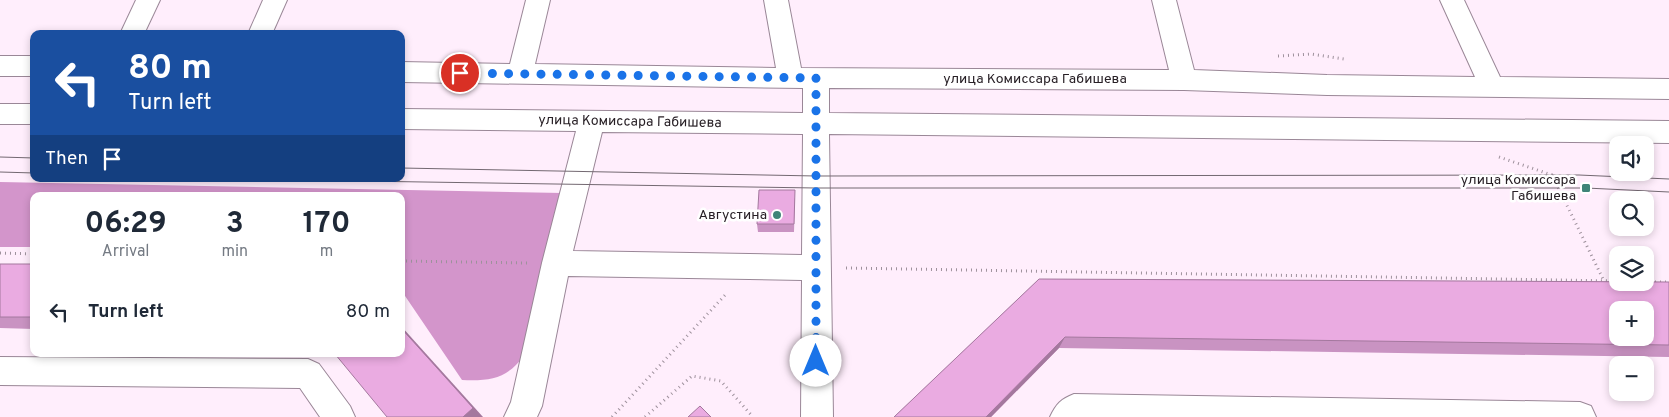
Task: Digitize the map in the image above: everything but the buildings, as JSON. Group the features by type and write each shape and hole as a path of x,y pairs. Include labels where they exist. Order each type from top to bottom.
{"street":[{"path":"134,30 148,0"},
{"path":"262,30 275,0"},
{"path":"520,74 538,0"},
{"path":"776,0 790,78"},
{"path":"1164,0 1184,80"},
{"path":"1452,0 1493,88"},
{"path":"0,66 30,66"},
{"name":"улица Комиссара Габишева","path":"405,72 790,78 1184,80 1327,85 1669,89"},
{"path":"816,78 817,417"},
{"path":"0,114 30,114"},
{"name":"улица Комиссара Габишева","path":"405,120 1669,132"},
{"path":"520,417 526,406 556,263 592,121"},
{"path":"556,263 816,268"},
{"path":"0,371 308,374 339,417"},
{"path":"1066,417 1074,409 1580,417"}],"path":[{"path":"1497,157 1552,175 1604,281"},
{"path":"0,253 30,254"},
{"path":"405,260 556,263"},
{"path":"612,417 751,267"},
{"path":"816,268 1609,281"},
{"path":"1654,282 1669,282"},
{"path":"645,417 692,376 721,381 753,417"}],"shaded area":[{"path":"0,182 563,193 524,356 511,370 504,374 481,380 462,380 405,296 405,192 30,192 30,247 0,247"}],"tram line":[{"path":"0,157 30,158"},
{"path":"405,168 816,176 1579,175 1669,179"},
{"path":"0,172 30,173"},
{"path":"405,182 816,188 1586,188 1669,192"}],"place":[{"name":"улица Комиссара Габишева","path":"1586,188"},
{"name":"Августина","path":"777,215"}],"route":[{"path":"460,73 816,78 816,361"}]}
